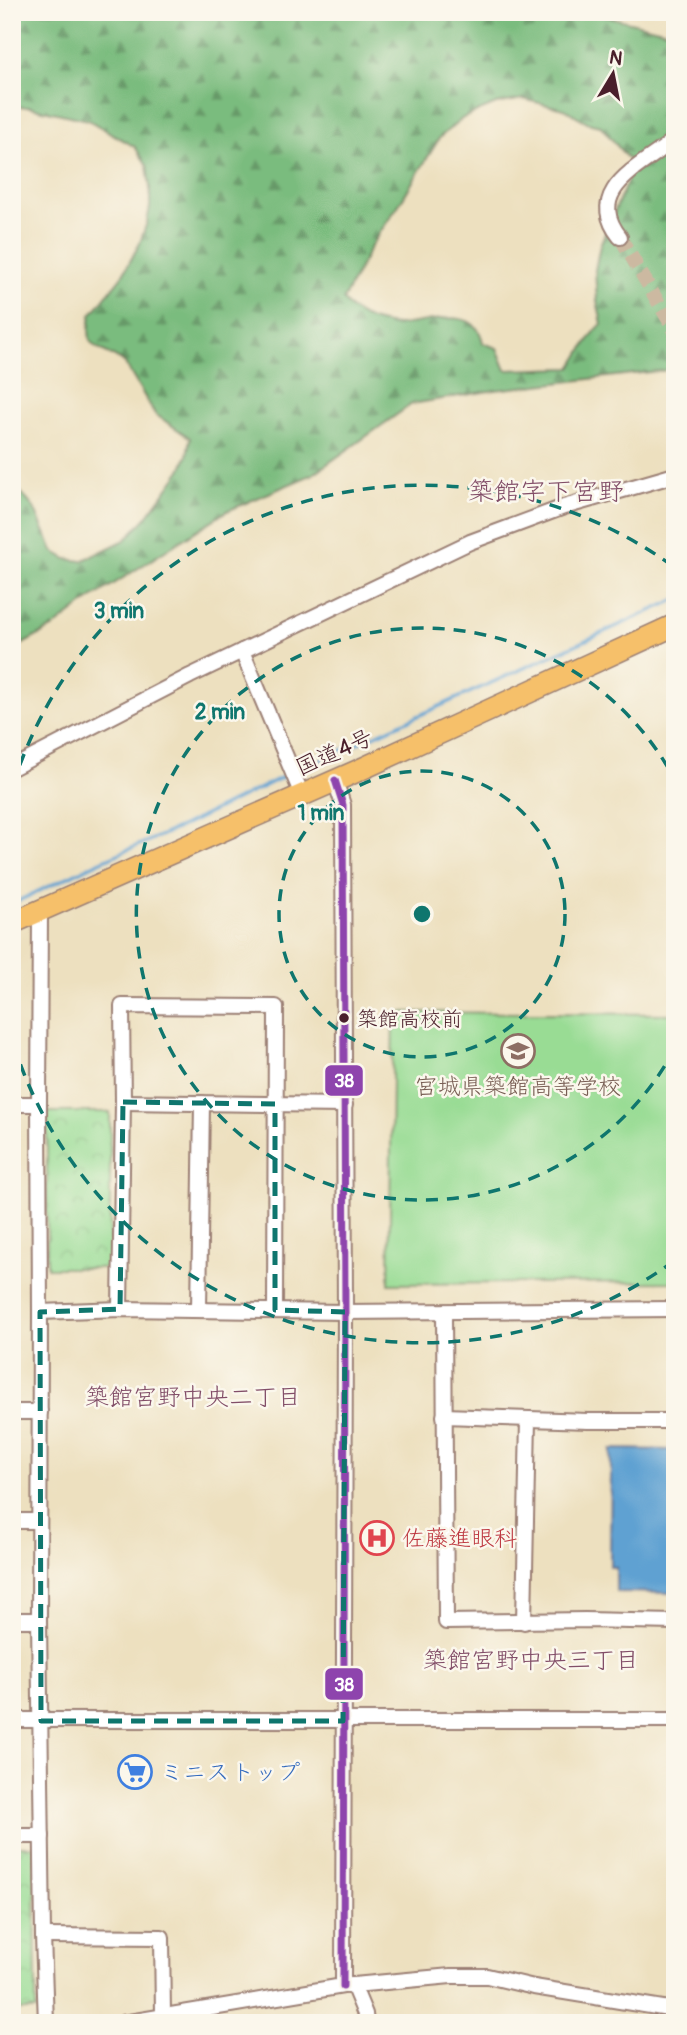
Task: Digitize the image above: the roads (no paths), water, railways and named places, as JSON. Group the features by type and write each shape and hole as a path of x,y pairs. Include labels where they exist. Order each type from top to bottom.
{"highway":[{"name":"国道4号","path":"12,923 298,787 335,780 675,625"}],"street":[{"path":"620,237 613,228 608,210 611,194 619,180 675,139"},
{"path":"12,768 190,676 470,542 564,507 675,475"},
{"path":"242,651 298,787"},
{"path":"335,780 343,805 343,1721 348,1985 365,2014 366,2023"},
{"path":"40,911 39,1620 46,2023"},
{"path":"120,1309 122,1006 276,1007 275,1310"},
{"path":"123,1102 345,1105"},
{"path":"199,1309 202,1103"},
{"path":"12,1104 38,1104"},
{"path":"40,1312 120,1309 345,1312 675,1309"},
{"path":"444,1311 446,1622 675,1622"},
{"path":"12,1412 40,1412"},
{"path":"444,1416 675,1420"},
{"path":"524,1622 528,1419"},
{"path":"12,1521 39,1521"},
{"path":"12,1620 39,1620"},
{"path":"12,1720 675,1720"},
{"path":"12,1836 42,1836"},
{"path":"43,1936 162,1937 163,2015"},
{"path":"123,2023 348,1985 451,1976 486,1976 534,1987 675,2010"}],"water":[{"path":"611,1449 675,1450 675,1593 616,1592 616,1567 610,1567"}],"waterway":[{"path":"296,771 675,600"},
{"path":"12,904 289,774"}],"tunnel":[{"path":"620,237 675,331"}],"place":[{"name":"築館高校前","path":"344,1018"},
{"name":"宮城県築館高等学校","path":"518,1051"},
{"name":"佐藤進眼科","path":"377,1538"},
{"name":"ミニストップ","path":"135,1772"}],"district":[{"name":"築館字下宮野","path":"546,491"},
{"name":"築館宮野中央二丁目","path":"193,1397"},
{"name":"築館宮野中央三丁目","path":"531,1660"}]}
